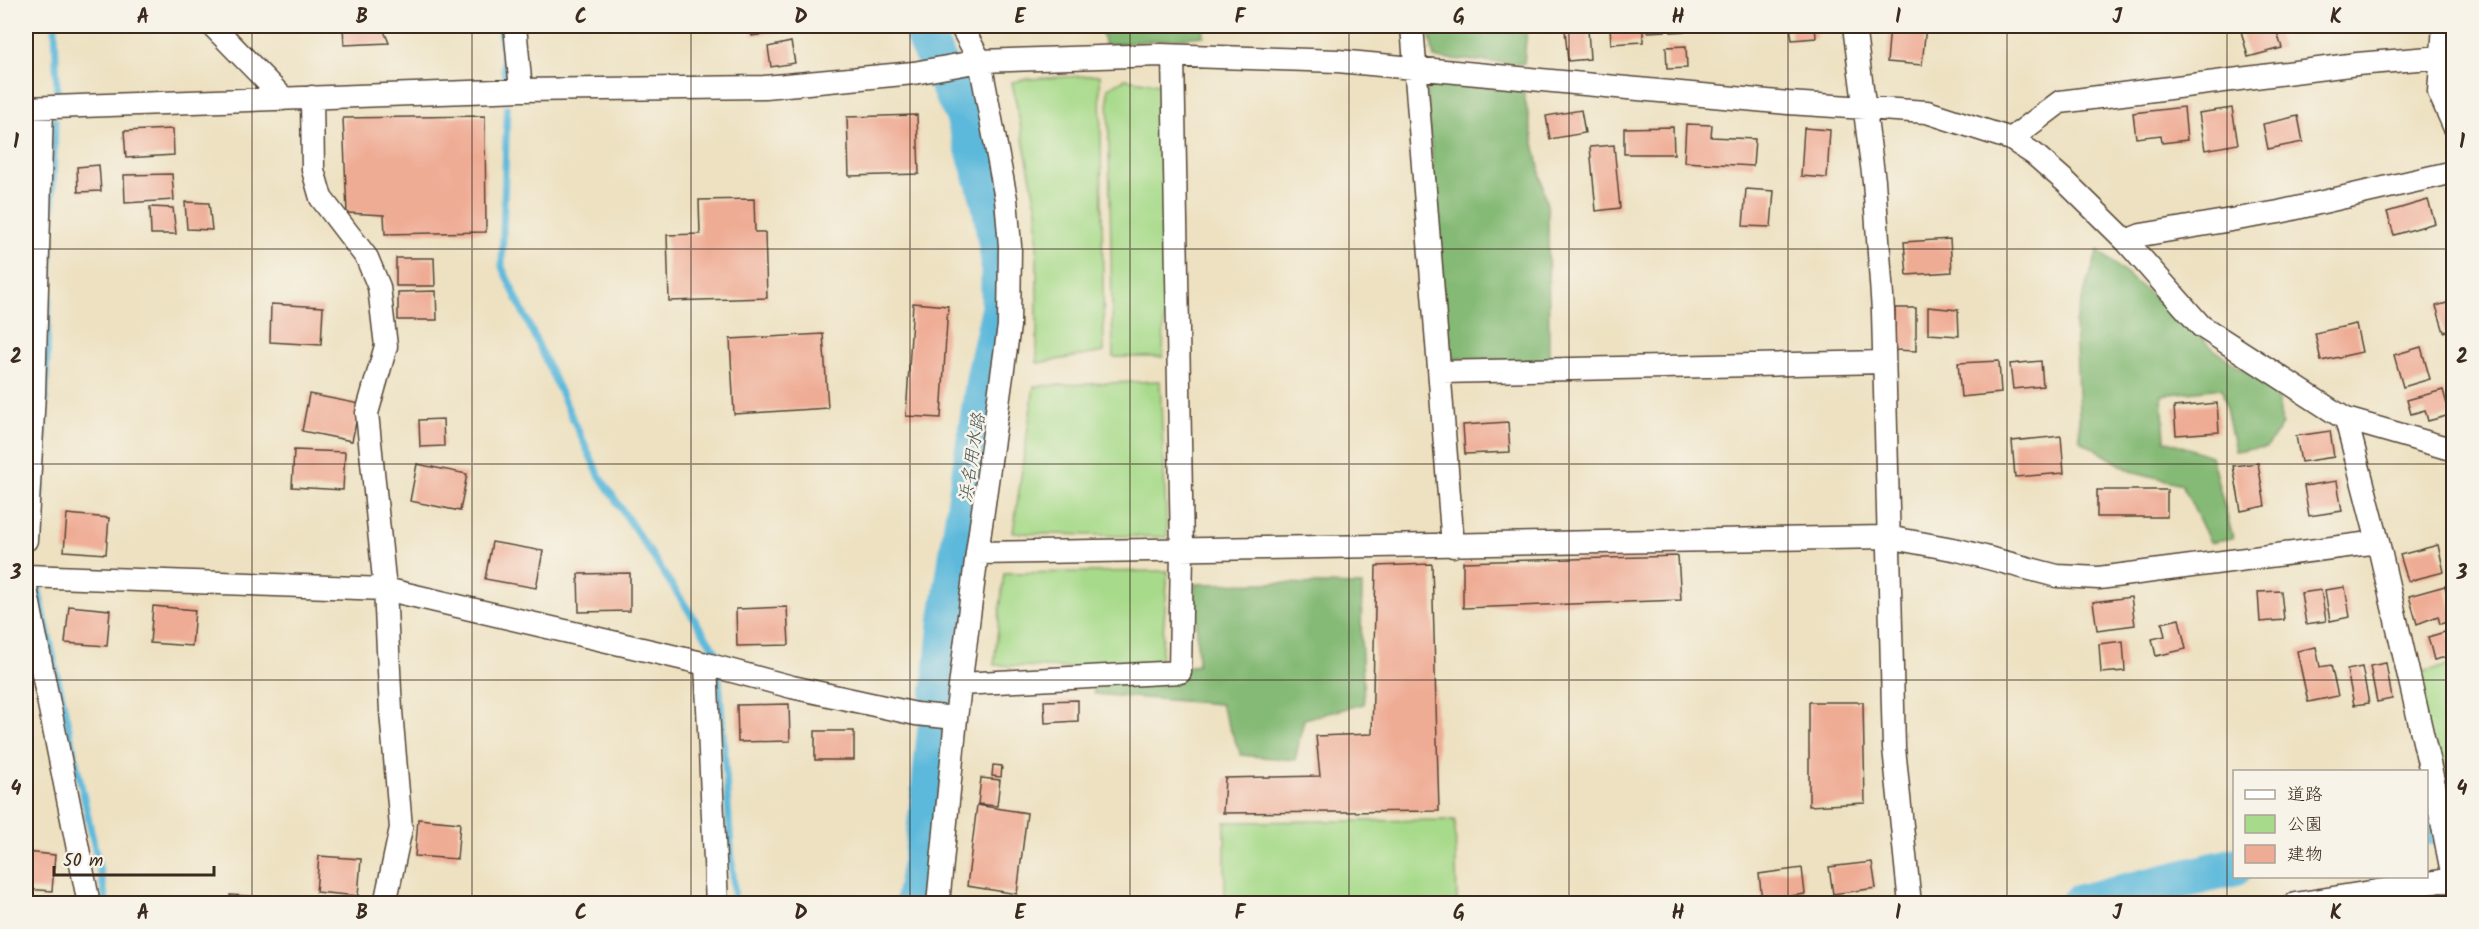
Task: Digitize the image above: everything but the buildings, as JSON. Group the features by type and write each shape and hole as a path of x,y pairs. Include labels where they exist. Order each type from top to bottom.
{"street":[{"path":"213,26 284,99"},
{"path":"515,26 521,90"},
{"path":"938,903 949,718 961,684 1009,326 1010,246 1006,198 961,26"},
{"path":"1412,26 1453,546"},
{"path":"1854,26 1874,181 1883,310 1894,748 1910,903"},
{"path":"2444,26 2448,57 2439,92 2454,126"},
{"path":"961,684 1180,672 1182,550 1173,56"},
{"path":"26,540 34,393 34,108 521,90 765,87 914,73 969,63 1173,56 1338,61 1788,103 1865,106 1927,112 2011,139 2034,154 2126,241 2201,326 2346,419 2454,450"},
{"path":"2011,139 2060,102 2357,64 2448,57"},
{"path":"312,97 313,170 321,198 367,258 379,287 386,346 368,413 385,589 391,711 401,828 385,903"},
{"path":"2126,241 2151,233 2279,212 2454,172"},
{"path":"1440,372 1884,362"},
{"path":"2346,419 2378,542 2440,812 2450,844 2454,883"},
{"path":"977,553 1887,537 1958,550 2057,576 2099,578 2378,542"},
{"path":"26,576 385,589 706,664 792,687 916,714 949,718"},
{"path":"26,589 89,903"},
{"path":"706,664 717,903"},
{"path":"2295,903 2453,879"}],"green space":[{"path":"1100,26 1203,26 1204,36 1105,45"},
{"path":"1428,26 1527,26 1524,64 1434,58"},
{"path":"1100,75 1104,352 1037,363 1037,210 1012,82 1027,79"},
{"path":"1125,79 1159,84 1167,217 1163,357 1113,357 1108,88"},
{"path":"1426,82 1523,90 1548,211 1549,362 1448,358"},
{"path":"2098,250 2215,350 2277,394 2282,425 2267,447 2235,451 2222,388 2162,395 2165,440 2211,456 2233,538 2210,542 2182,484 2131,471 2080,440 2075,323"},
{"path":"1160,381 1167,537 1013,533 1034,386"},
{"path":"1168,571 1160,671 994,665 1004,573"},
{"path":"1195,584 1362,585 1361,637 1364,704 1304,719 1295,760 1241,755 1220,704 1094,694 1094,682 1198,665"},
{"path":"2453,665 2453,797 2437,801 2416,673"},
{"path":"1455,820 1457,903 1225,903 1225,822"}],"waterway":[{"path":"55,26 57,93"},
{"path":"500,26 505,77"},
{"name":"浜名用水路","path":"914,904 924,849 948,623 986,374 1000,311 1000,260 990,199 964,114 926,40 922,26"},
{"path":"507,108 502,267 599,475 718,655"},
{"path":"38,539 44,439 55,121"},
{"path":"38,587 107,904"},
{"path":"719,678 735,904"},
{"path":"2428,826 2454,821"},
{"path":"2079,904 2233,867"}]}
